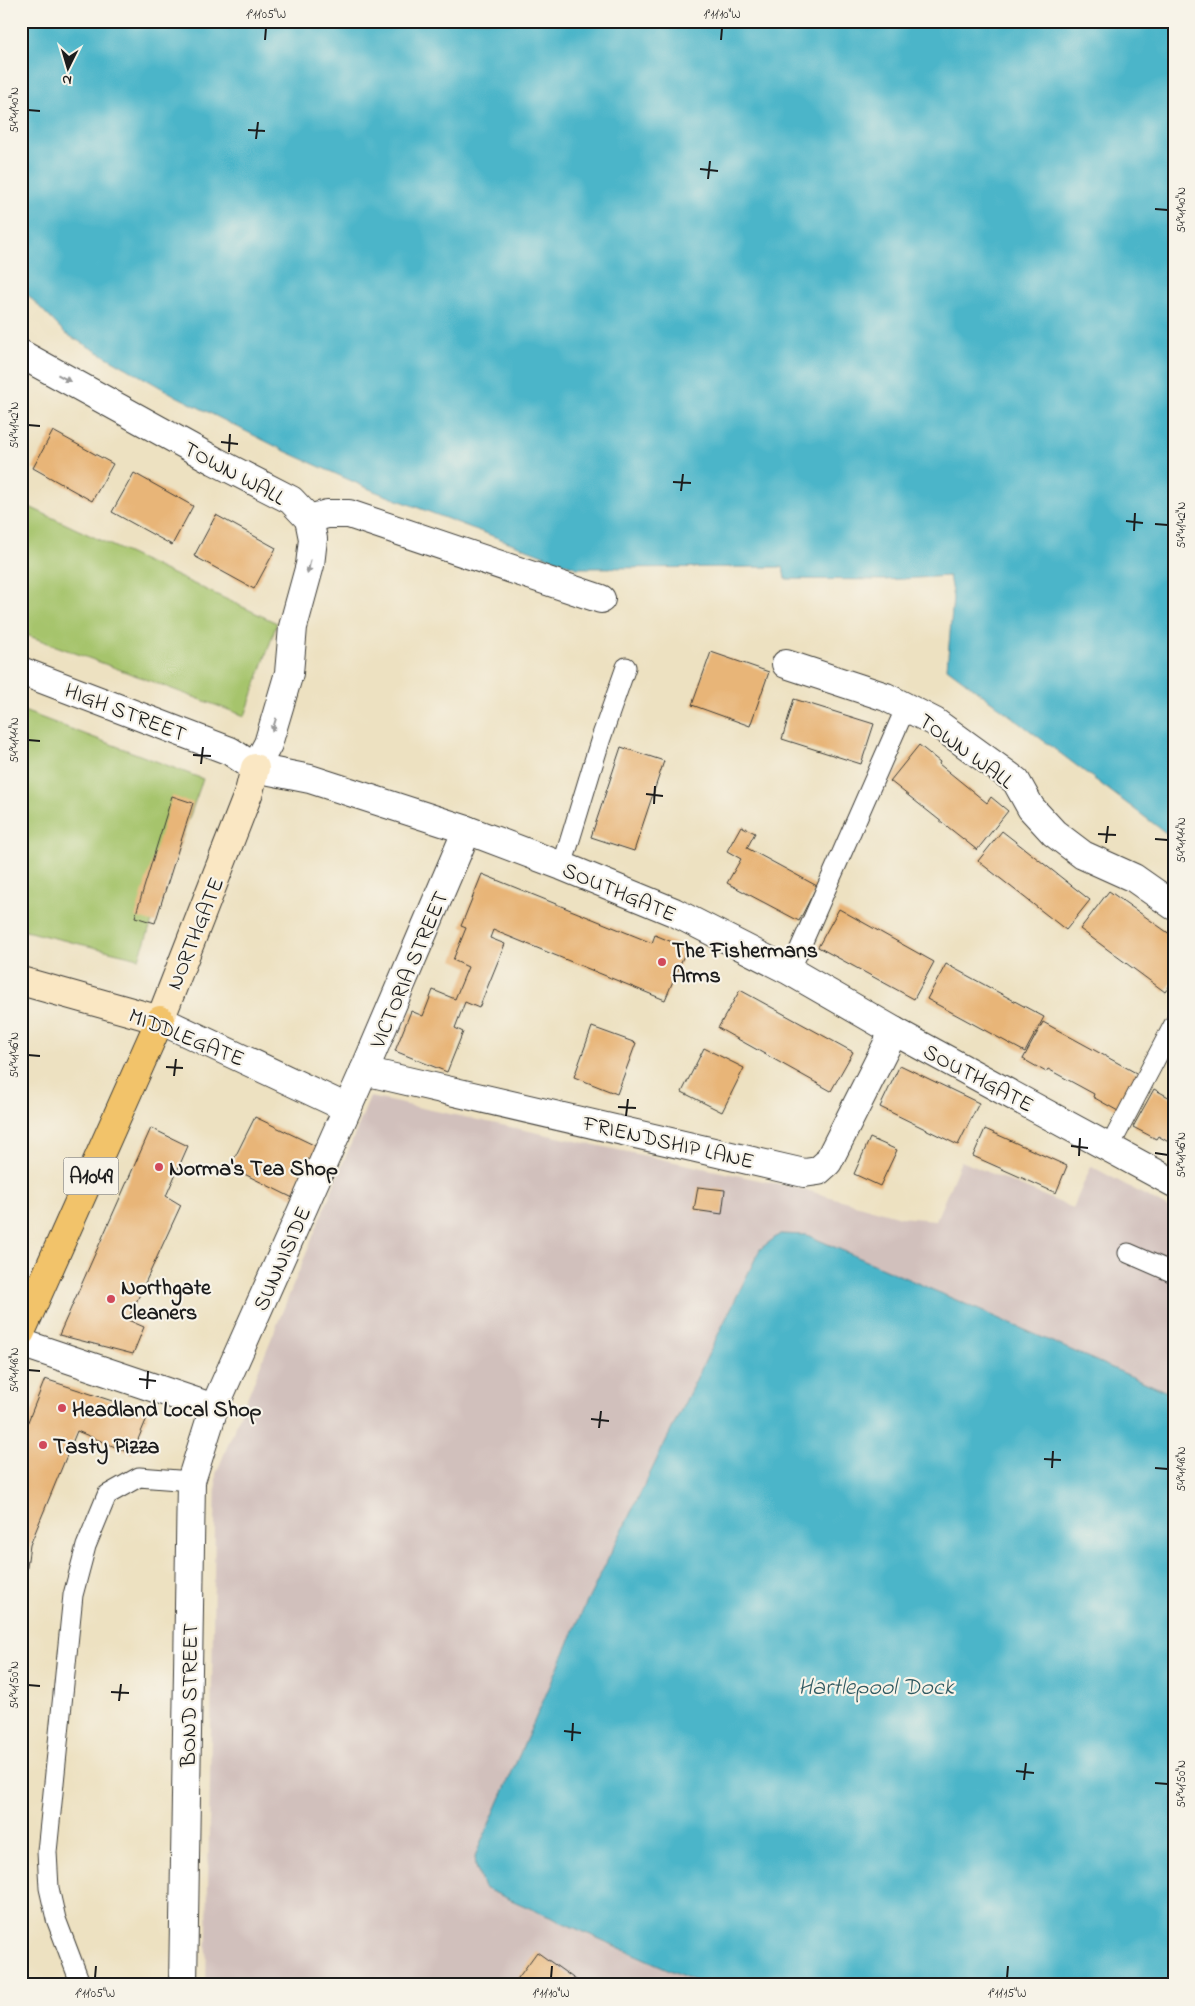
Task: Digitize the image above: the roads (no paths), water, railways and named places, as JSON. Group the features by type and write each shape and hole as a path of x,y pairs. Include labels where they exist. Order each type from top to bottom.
{"main road":[{"name":"NORTHGATE","path":"21,1332 160,1020"}],"street":[{"name":"TOWN WALL","path":"21,354 207,457 291,500 309,519 328,514 349,514 601,599"},
{"name":"NORTHGATE","path":"160,1020 249,792 255,768 268,744 289,673 293,628 310,565 313,538 309,519"},
{"name":"TOWN WALL","path":"786,664 886,697 935,722 1016,781 1031,808 1061,839 1083,855 1134,878 1174,906"},
{"name":"HIGH STREET","path":"21,671 230,751 255,768"},
{"name":"SOUTHGATE","path":"255,768 310,778 467,830 562,866 674,912 790,971 894,1031 1174,1183"},
{"name":"VICTORIA STREET","path":"347,1108 467,830"},
{"name":"MIDDLEGATE","path":"21,981 160,1020 347,1108"},
{"name":"FRIENDSHIP LANE","path":"364,1071 804,1173 818,1171 828,1162 894,1031"},
{"name":"SUNNISIDE","path":"214,1408 347,1108"},
{"path":"21,1343 214,1408"},
{"name":"BOND STREET","path":"182,1985 191,1481 214,1408"}],"lane":[{"path":"562,866 601,738 626,667"},
{"path":"790,971 906,707"},
{"path":"1109,1148 1174,1024"},
{"path":"1128,1253 1174,1272"},
{"path":"81,1985 56,1919 49,1888 47,1852 73,1595 86,1546 107,1495 139,1477 191,1481"}],"water":[{"path":"21,21 1174,21 1174,839 947,668 953,598 949,576 885,580 785,579 783,567 577,568 374,491 287,452 176,396 66,334 21,288"},
{"name":"Hartlepool Dock","path":"780,1234 807,1235 1174,1395 1174,1985 704,1985 484,1888 476,1867 475,1856 584,1608 760,1249"}],"place":[{"name":"The Fishermans Arms","path":"662,962"},
{"name":"Norma's Tea Shop","path":"159,1167"},
{"name":"Northgate Cleaners","path":"111,1299"},
{"name":"Headland Local Shop","path":"62,1408"},
{"name":"Tasty Pizza","path":"43,1445"}]}
